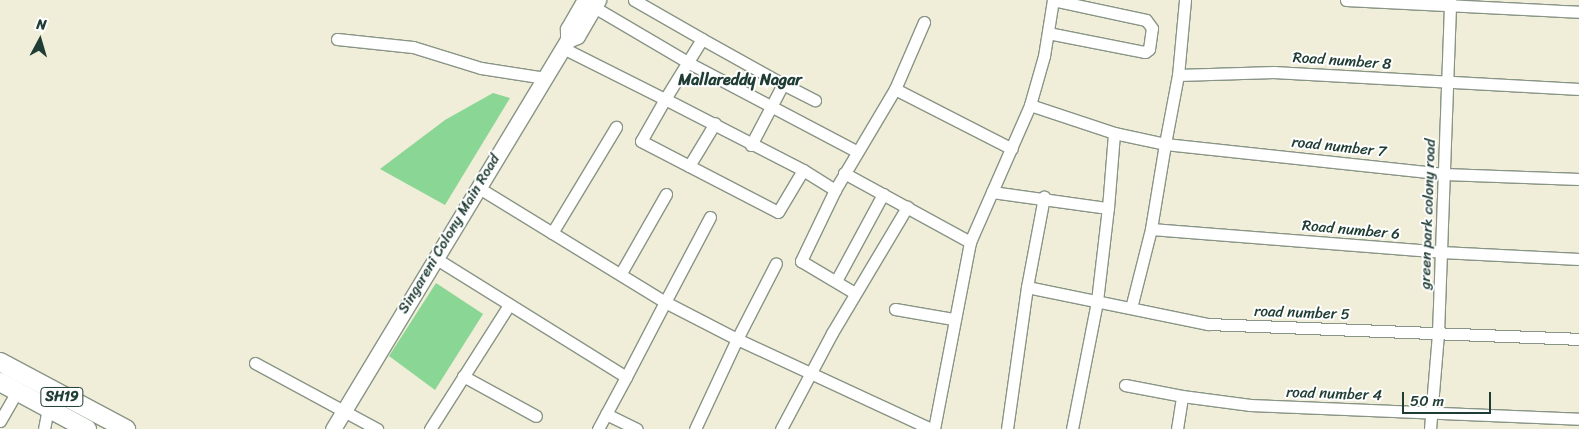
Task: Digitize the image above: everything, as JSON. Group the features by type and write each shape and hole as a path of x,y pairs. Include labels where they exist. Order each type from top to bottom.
{"main road":[{"name":"SH19","path":"0,362 126,429"},
{"name":"SH19","path":"0,382 87,429"}],"street":[{"path":"634,0 815,100"},
{"path":"477,187 621,273 665,302 738,339 932,429 970,242 1030,105 1048,32 1053,0 1146,20 1152,28 1149,49 1145,52 1048,32"},
{"path":"1130,308 1151,229 1178,75 1186,0"},
{"path":"1346,0 1450,3 1579,12"},
{"path":"593,2 689,63 771,108 856,151"},
{"name":"Singareni Colony Main Road","path":"333,429 477,187 566,44 577,36 593,2"},
{"name":"green park colony road","path":"1430,429 1438,333 1450,3"},
{"path":"856,292 800,261 856,151 895,89 924,22"},
{"path":"338,39 413,47 481,68 545,78"},
{"path":"702,39 641,141 778,212 803,170"},
{"path":"566,44 600,65 715,123 751,145 803,170 835,190"},
{"name":"Road number 8","path":"1178,75 1274,72 1579,89"},
{"path":"751,145 783,84"},
{"path":"895,89 1012,149"},
{"name":"road number 7","path":"1030,105 1114,133 1165,144 1444,174 1579,179"},
{"path":"689,166 715,123"},
{"path":"552,233 616,126"},
{"path":"1072,429 1097,301 1108,208 1114,133"},
{"path":"844,174 970,242"},
{"path":"992,192 1044,197 1108,208"},
{"path":"621,273 666,194"},
{"path":"836,282 883,194"},
{"path":"1007,429 1027,287 1044,197"},
{"path":"781,429 856,292 908,207"},
{"path":"598,429 710,217"},
{"name":"Road number 6","path":"1151,229 1441,252 1579,259"},
{"path":"435,258 626,377"},
{"path":"695,429 776,263"},
{"name":"road number 5","path":"1027,287 1208,324 1579,339"},
{"path":"430,429 510,305"},
{"path":"896,309 953,319"},
{"path":"255,362 377,429"},
{"path":"463,376 536,416"},
{"name":"road number 4","path":"1125,385 1250,406 1579,419"},
{"path":"0,421 17,391"},
{"path":"1177,429 1182,396"},
{"path":"44,429 48,408"},
{"path":"606,414 637,429"}],"green space":[{"path":"493,93 510,98 445,205 380,169 445,120"},
{"path":"436,283 483,314 435,390 389,356"}],"district":[{"name":"Mallareddy Nagar","path":"740,80"}]}
